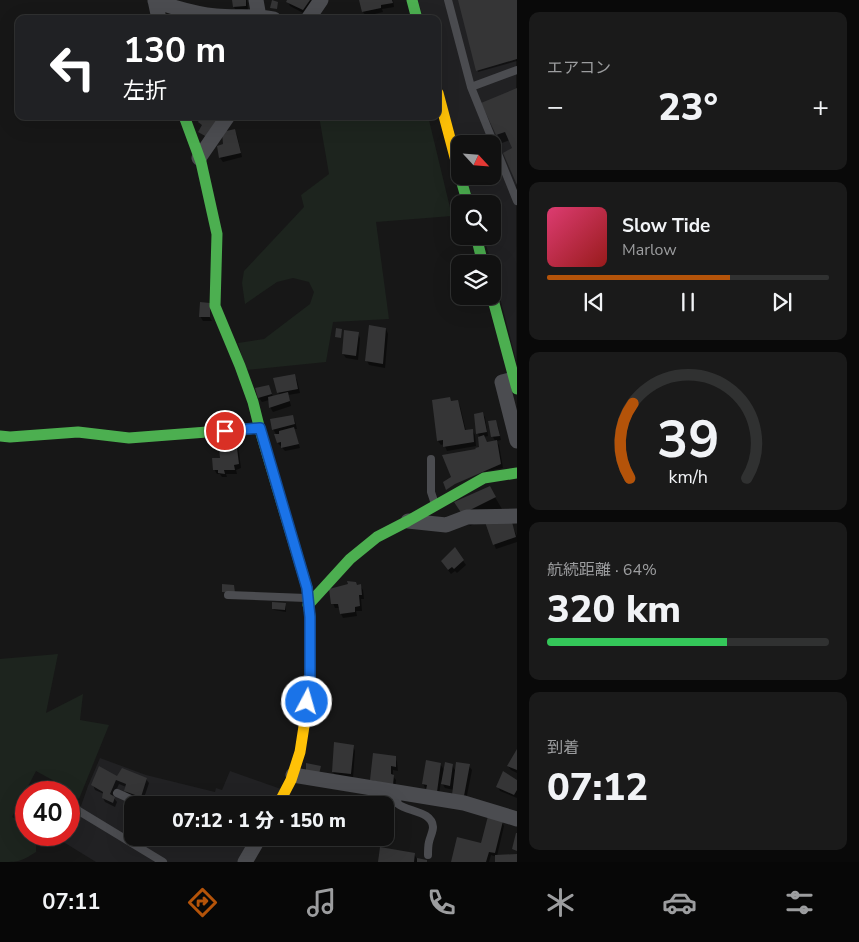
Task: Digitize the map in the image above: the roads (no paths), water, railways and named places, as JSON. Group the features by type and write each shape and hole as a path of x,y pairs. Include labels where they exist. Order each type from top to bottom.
{"street":[{"path":"155,0 181,10 209,15"},
{"path":"155,0 158,15"},
{"path":"256,0 265,15"},
{"path":"311,15 321,0"},
{"path":"412,0 417,15"},
{"path":"441,104 451,142"},
{"path":"185,120 199,158 217,234 216,306 253,402 307,588 310,617 310,685 300,752 293,775 282,796"},
{"path":"199,158 225,120"},
{"path":"494,305 515,384 502,382 516,441"},
{"path":"0,436 10,437 78,432 129,438 260,428"},
{"path":"308,602 350,559 377,537 484,478 516,473"},
{"path":"408,521 446,524 467,517 516,516"},
{"path":"293,775 464,803 516,819"},
{"path":"245,862 254,846"}],"lane":[{"path":"448,0 471,88 516,201"},
{"path":"471,88 516,70"},
{"path":"431,459 431,492 436,505"},
{"path":"228,595 308,602"},
{"path":"395,792 398,804 403,808 425,814 431,819 433,828 428,855"},
{"path":"117,793 124,796"},
{"path":"80,811 124,835"},
{"path":"142,846 163,862"}]}
